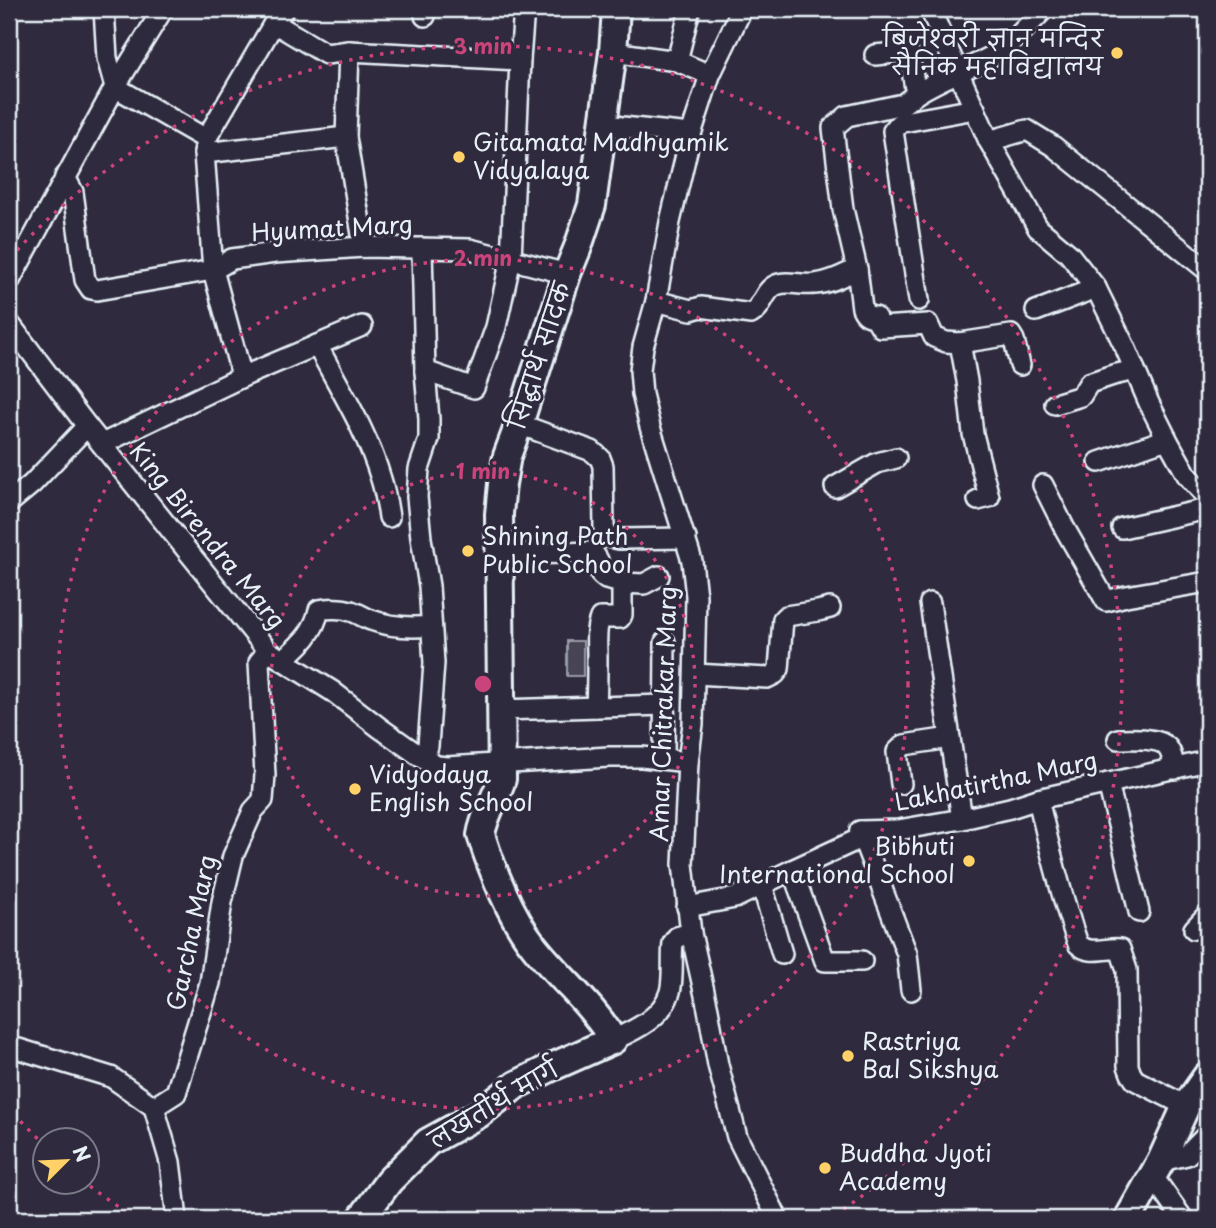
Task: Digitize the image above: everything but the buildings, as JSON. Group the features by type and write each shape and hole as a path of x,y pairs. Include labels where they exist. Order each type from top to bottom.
{"street":[{"path":"104,9 107,58 115,87 205,146 346,137"},
{"path":"9,282 115,87 163,9"},
{"path":"425,371 474,388 496,327 511,259 524,9"},
{"name":"सिद्धार्थ सादक","path":"613,1040 587,1005 533,946 519,924 481,835 502,779 499,514 502,484 507,456 592,205 613,52 616,9"},
{"path":"677,61 690,9"},
{"name":"Amar Chitrakar Marg","path":"742,9 710,75 691,134 640,370 642,394 692,561 696,596 693,724 688,762 683,864 691,933 718,1065 737,1137 778,1219"},
{"path":"930,9 989,141 1038,228 1069,254 1096,288 1167,439 1187,475 1207,500 1122,528"},
{"path":"1020,365 1011,335 960,343 946,342 934,337 928,324 881,327 875,317 864,313 843,209 833,128 847,116 904,104 933,84 998,51 1020,35 1044,9"},
{"path":"243,377 213,270 205,146 279,16 326,54 349,51 520,60"},
{"path":"349,51 346,137 364,247"},
{"path":"613,52 677,61 710,75"},
{"path":"875,55 909,54 916,94"},
{"path":"919,300 893,131 903,122 975,109"},
{"path":"603,125 691,134"},
{"path":"989,141 1027,130 1053,146 1207,270"},
{"name":"Hyumat Marg","path":"65,177 73,192 85,280 91,289 213,270 232,259 364,247 470,249 567,274"},
{"path":"422,248 429,439 419,469 417,497 429,586 434,663 428,746 424,759"},
{"path":"656,301 691,310 701,307 751,314 773,286 814,285 857,269"},
{"path":"1036,311 1096,288"},
{"name":"King Birendra Marg","path":"9,323 102,444 275,656 332,691 424,759 437,766 447,767 609,757 688,762"},
{"path":"102,444 243,377 362,326"},
{"path":"960,343 973,435 989,497 978,500"},
{"path":"317,345 368,443 382,480 389,517"},
{"path":"1055,404 1081,396 1089,383 1135,370"},
{"path":"519,424 592,451 600,457 603,466 604,528 608,537"},
{"path":"9,503 32,484 88,426"},
{"path":"1099,462 1167,439"},
{"path":"835,487 877,463 896,458"},
{"path":"1043,485 1106,601 1207,582"},
{"path":"608,537 686,538"},
{"path":"500,555 593,552 608,537"},
{"path":"593,552 601,575 606,579 644,584 659,576"},
{"path":"596,707 598,621 600,618 620,618 622,615 622,583"},
{"path":"930,603 962,820"},
{"path":"695,674 767,678 779,669 783,619 786,616 830,608"},
{"path":"275,656 309,635 319,610 350,610 373,621 399,626 431,626"},
{"path":"664,759 665,642"},
{"name":"Garcha Marg","path":"154,1107 176,1093 209,983 222,902 233,856 253,811 263,800 265,775 259,662 275,656"},
{"path":"500,710 665,705"},
{"path":"901,784 897,752 904,745 950,738"},
{"path":"1118,739 1161,742 1171,753 1175,769"},
{"name":"Lakhatirtha Marg","path":"860,831 898,830 962,820 1038,799 1207,761"},
{"path":"1108,783 1139,912"},
{"path":"1038,799 1058,884 1078,944 1090,951 1115,948 1123,955 1127,970 1130,1074 1135,1080 1186,1106"},
{"path":"687,907 735,898 859,839 860,831"},
{"path":"860,831 907,954 911,990"},
{"path":"792,870 825,961 862,961"},
{"path":"762,886 782,954"},
{"path":"613,1040 660,1012 670,993 673,943 677,937 691,933"},
{"path":"670,993 702,984"},
{"name":"लखतीर्थ मार्ग","path":"363,1219 389,1181 428,1142 479,1114 516,1085 613,1040"},
{"path":"9,1046 111,1077 154,1107 170,1163 177,1219"},
{"path":"1128,1219 1186,1106 1207,1076"},
{"path":"1156,1168 1187,1155 1207,1135"},
{"path":"1156,1168 1183,1219"}],"shaded area":[{"path":"567,641 583,641 583,676 567,676"}],"place":[{"name":"बिजेश्वरी ज्ञान मन्दिर सैनिक महाविद्यालय","path":"1117,53"},
{"name":"Gitamata Madhyamik Vidyalaya","path":"459,157"},
{"name":"Shining Path Public School","path":"468,551"},
{"name":"Vidyodaya English School","path":"355,789"},
{"name":"Bibhuti International School","path":"969,861"},
{"name":"Rastriya Bal Sikshya","path":"848,1056"},
{"name":"Buddha Jyoti Academy","path":"825,1168"}]}
